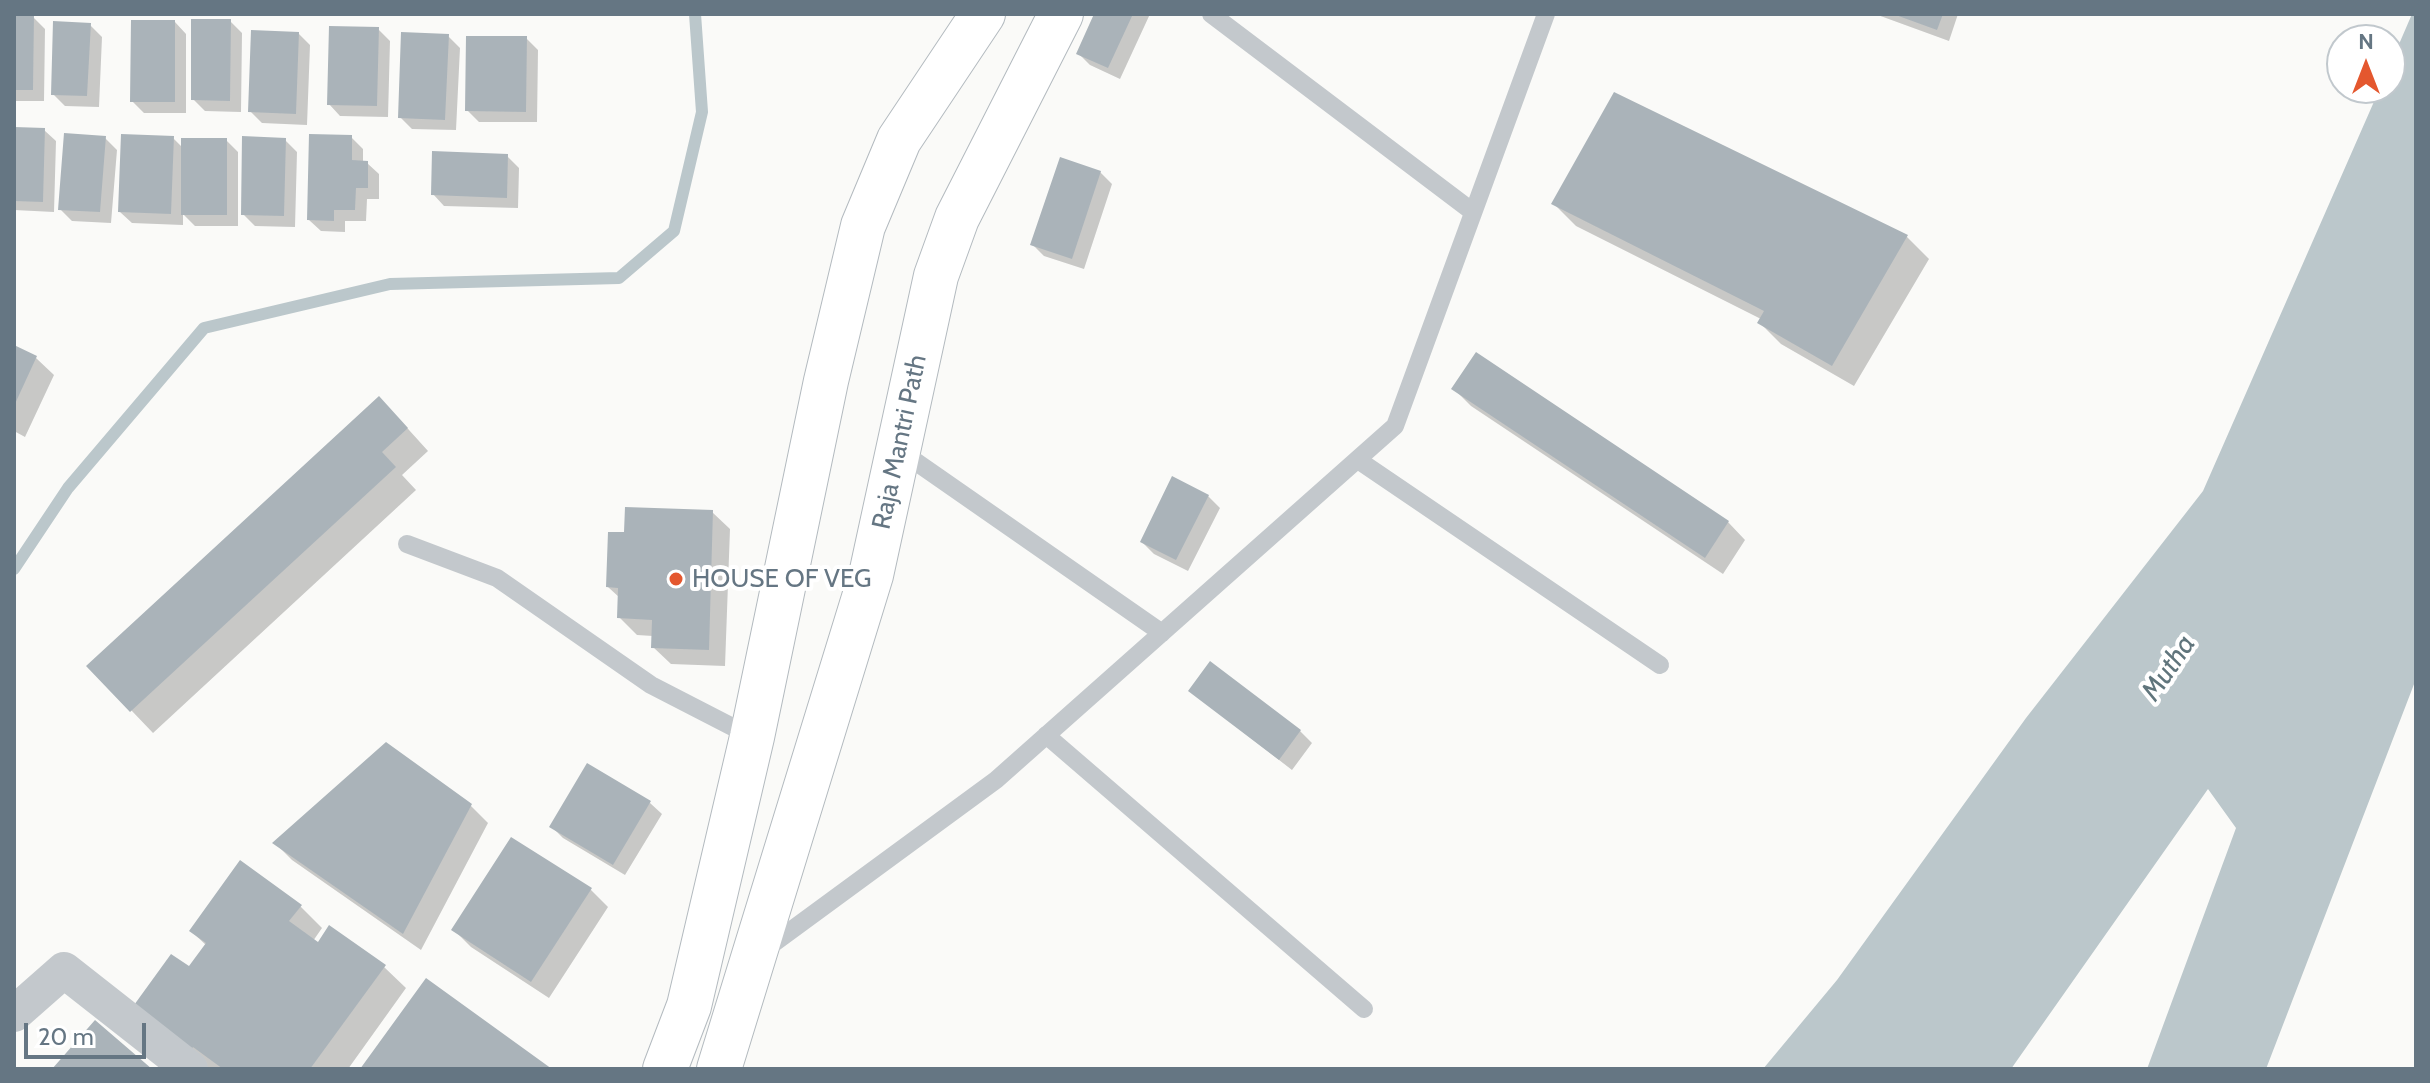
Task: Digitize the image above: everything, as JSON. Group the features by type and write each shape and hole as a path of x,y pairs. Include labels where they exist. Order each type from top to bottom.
{"main road":[{"path":"665,1069 689,1006 752,737 826,381 863,226 899,140 983,14"},
{"name":"Raja Mantri Path","path":"719,1069 871,575 936,276 957,218 1061,14"}],"street":[{"path":"14,1014 64,970 190,1069"}],"lane":[{"path":"1211,14 1473,212"},
{"path":"753,958 996,780 1395,426 1546,14"},
{"path":"899,450 1162,633"},
{"path":"1358,460 1660,665"},
{"path":"407,544 497,578 651,685 752,737"},
{"path":"1046,735 1364,1009"}],"water":[{"name":"Mutha","path":"2412,14 2416,14 2416,679 2266,1069 2147,1069 2236,828 2208,789 2011,1069 1763,1069 1837,980 2026,718 2203,491 2373,104 2406,104 2406,28"}],"building":[{"path":"14,14 34,15 33,90 14,90"},
{"path":"1094,14 1133,14 1108,68 1076,54"},
{"path":"1893,14 1943,14 1937,30"},
{"path":"191,19 231,19 230,101 191,100"},
{"path":"131,20 175,20 175,102 130,102"},
{"path":"53,21 91,23 87,96 51,95"},
{"path":"329,26 379,27 377,106 327,105"},
{"path":"251,30 299,32 296,114 248,112"},
{"path":"401,32 449,34 445,120 398,118"},
{"path":"466,36 527,36 526,112 465,111"},
{"path":"1614,92 1908,235 1832,366 1757,323 1764,311 1551,204"},
{"path":"14,127 45,128 43,202 14,201"},
{"path":"64,133 106,136 100,212 58,210"},
{"path":"121,134 174,136 171,214 118,212"},
{"path":"309,134 352,135 352,160 368,161 368,188 356,188 355,210 334,210 334,221 307,220"},
{"path":"242,136 286,138 284,216 241,215"},
{"path":"181,138 227,138 227,215 181,215"},
{"path":"432,151 508,154 507,198 431,195"},
{"path":"1060,157 1101,171 1072,259 1030,245"},
{"path":"14,345 37,356 14,406"},
{"path":"1476,352 1729,521 1705,558 1451,389"},
{"path":"379,396 408,428 382,452 396,467 130,712 86,666"},
{"path":"1172,476 1209,495 1176,560 1140,542"},
{"path":"625,507 713,510 709,650 651,648 652,620 617,618 618,588 606,587 608,532 624,532"},
{"path":"1210,661 1301,730 1279,760 1188,691"},
{"path":"386,742 472,804 403,934 272,843"},
{"path":"587,763 651,801 613,865 549,827"},
{"path":"511,837 592,888 531,982 451,930"},
{"path":"240,860 302,905 289,921 318,942 329,925 386,965 310,1069 223,1069 193,1047 188,1054 129,1012 171,954 189,966 206,943 189,931"},
{"path":"426,978 552,1069 360,1069"},
{"path":"95,1020 152,1069 52,1069"}],"waterway":[{"path":"14,569 68,488 204,328 390,284 619,278 674,231 702,112 695,14"}],"place":[{"name":"HOUSE OF VEG","path":"676,579"}]}
